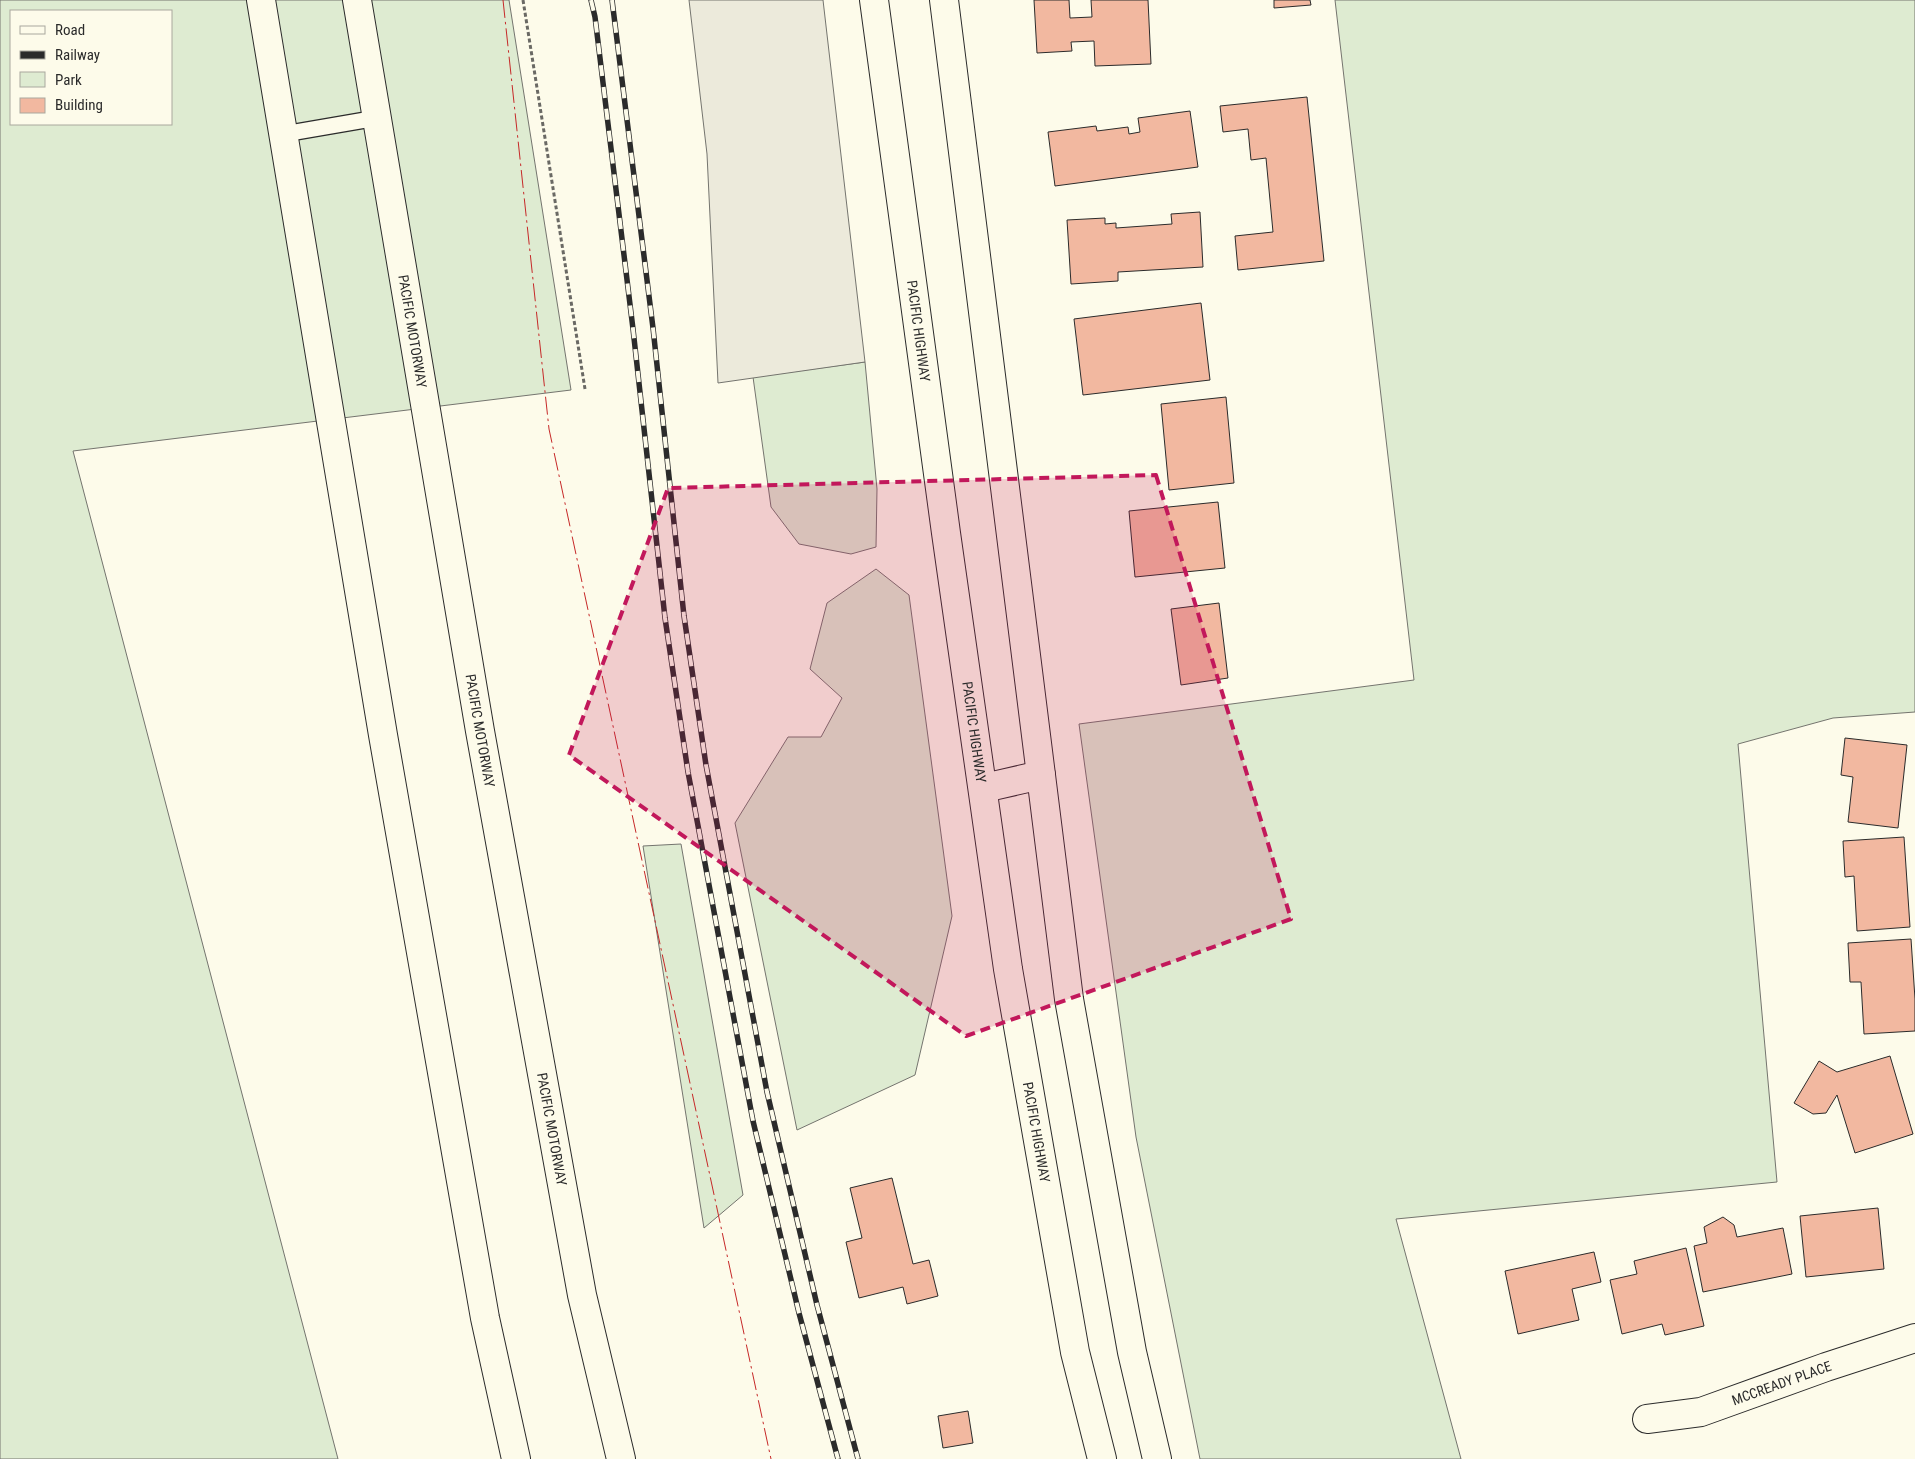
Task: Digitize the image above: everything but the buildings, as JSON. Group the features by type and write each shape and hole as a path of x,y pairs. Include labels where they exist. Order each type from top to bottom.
{"main road":[{"path":"261,0 383,735 473,1250 485,1318 516,1459"},
{"name":"PACIFIC MOTORWAY","path":"358,0 480,731 582,1295 621,1459"},
{"name":"PACIFIC HIGHWAY","path":"874,0 946,533 984,788 1008,968 1072,1332 1102,1459"},
{"path":"944,0 1071,1009 1132,1352 1157,1459"},
{"path":"984,788 1041,775"},
{"name":"MCCREADY PLACE","path":"1647,1419 1701,1412 1826,1367 1915,1338"}],"lane":[{"path":"284,134 377,118"}],"path":[{"path":"523,0 585,389"}],"highlighted area":[{"path":"1156,475 1291,919 966,1036 569,755 668,488"}],"green space":[{"path":"0,0 509,0 571,390 73,451 338,1459 0,1459"},
{"path":"1335,0 1915,0 1915,712 1833,718 1738,744 1777,1182 1396,1219 1461,1459 1200,1459 1136,1137 1079,724 1414,680"},
{"path":"865,362 877,489 876,547 851,554 799,544 771,507 753,377"},
{"path":"876,569 909,595 952,916 915,1075 797,1130 735,823 788,737 821,737 842,698 810,669 827,603"},
{"path":"681,844 743,1195 704,1228 643,846"}],"shaded area":[{"path":"689,0 823,0 865,362 718,383 707,154"}],"railway":[{"path":"591,0 595,17 633,329 665,618 688,772 753,1121 799,1313 838,1459"},
{"path":"612,0 653,328 684,616 706,765 767,1092 817,1305 858,1459"}],"power":[{"path":"503,0 549,429 771,1459"}]}
